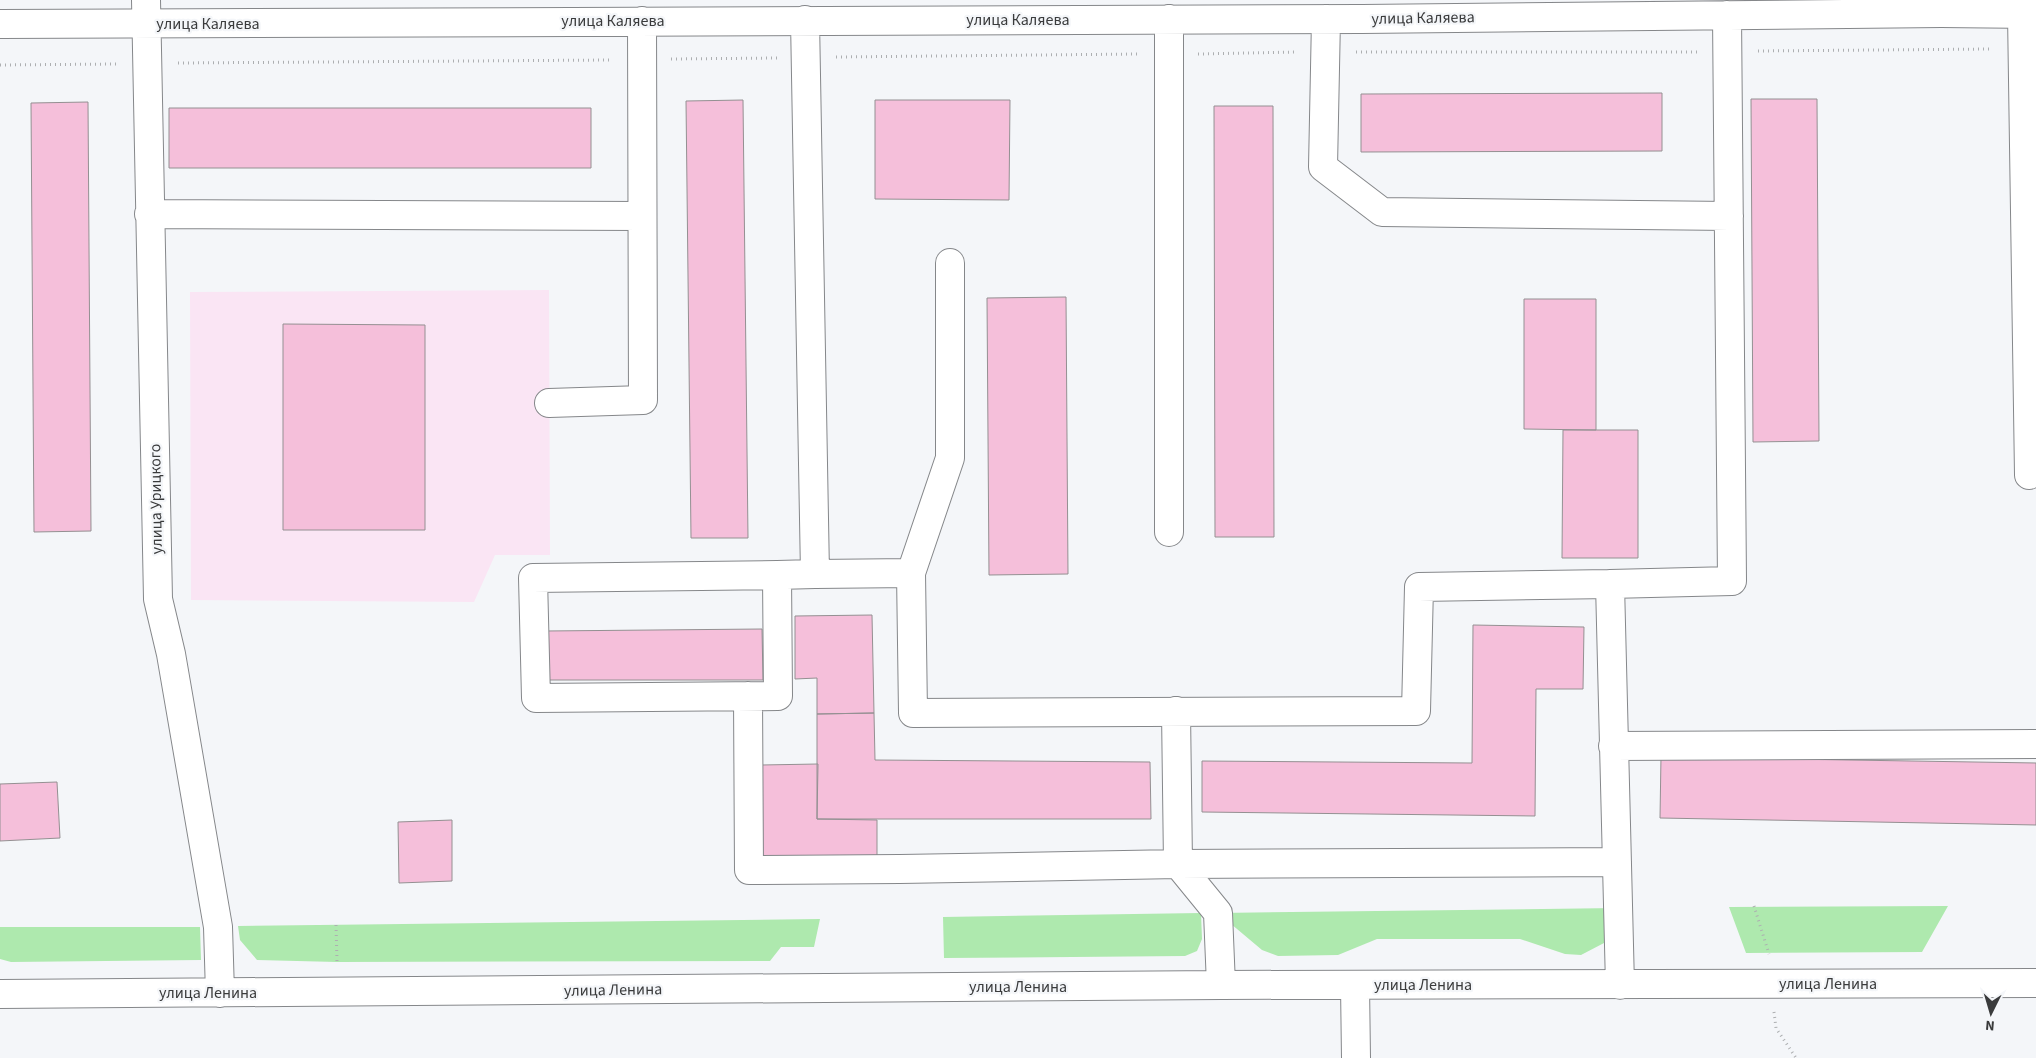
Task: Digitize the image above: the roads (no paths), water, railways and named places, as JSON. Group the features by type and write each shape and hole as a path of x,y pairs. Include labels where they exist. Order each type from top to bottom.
{"street":[{"name":"улица Каляева","path":"0,24 146,12 642,21 750,10 806,20 1326,19 1361,10 1728,15 1941,6 2029,14"},
{"name":"улица Урицкого","path":"146,12 158,599 171,654 218,927 220,993"},
{"path":"2029,14 2023,49 2029,475"},
{"path":"950,263 950,458 911,573 914,713 1416,711 1419,587 1732,582 1728,15"},
{"path":"1169,19 1169,532"},
{"path":"1326,19 1323,167 1382,212 1729,216"},
{"path":"806,20 815,574"},
{"path":"549,403 643,400 642,21"},
{"path":"149,214 642,216"},
{"path":"777,575 778,696 536,698 533,578 911,573"},
{"path":"1610,584 1620,985"},
{"path":"748,696 750,870 1178,864 1617,862"},
{"path":"1176,712 1178,864 1218,913 1221,985"},
{"path":"1613,746 2036,744"},
{"name":"улица Ленина","path":"0,994 1221,985 2036,983"},
{"path":"1355,985 1356,1058"}]}
